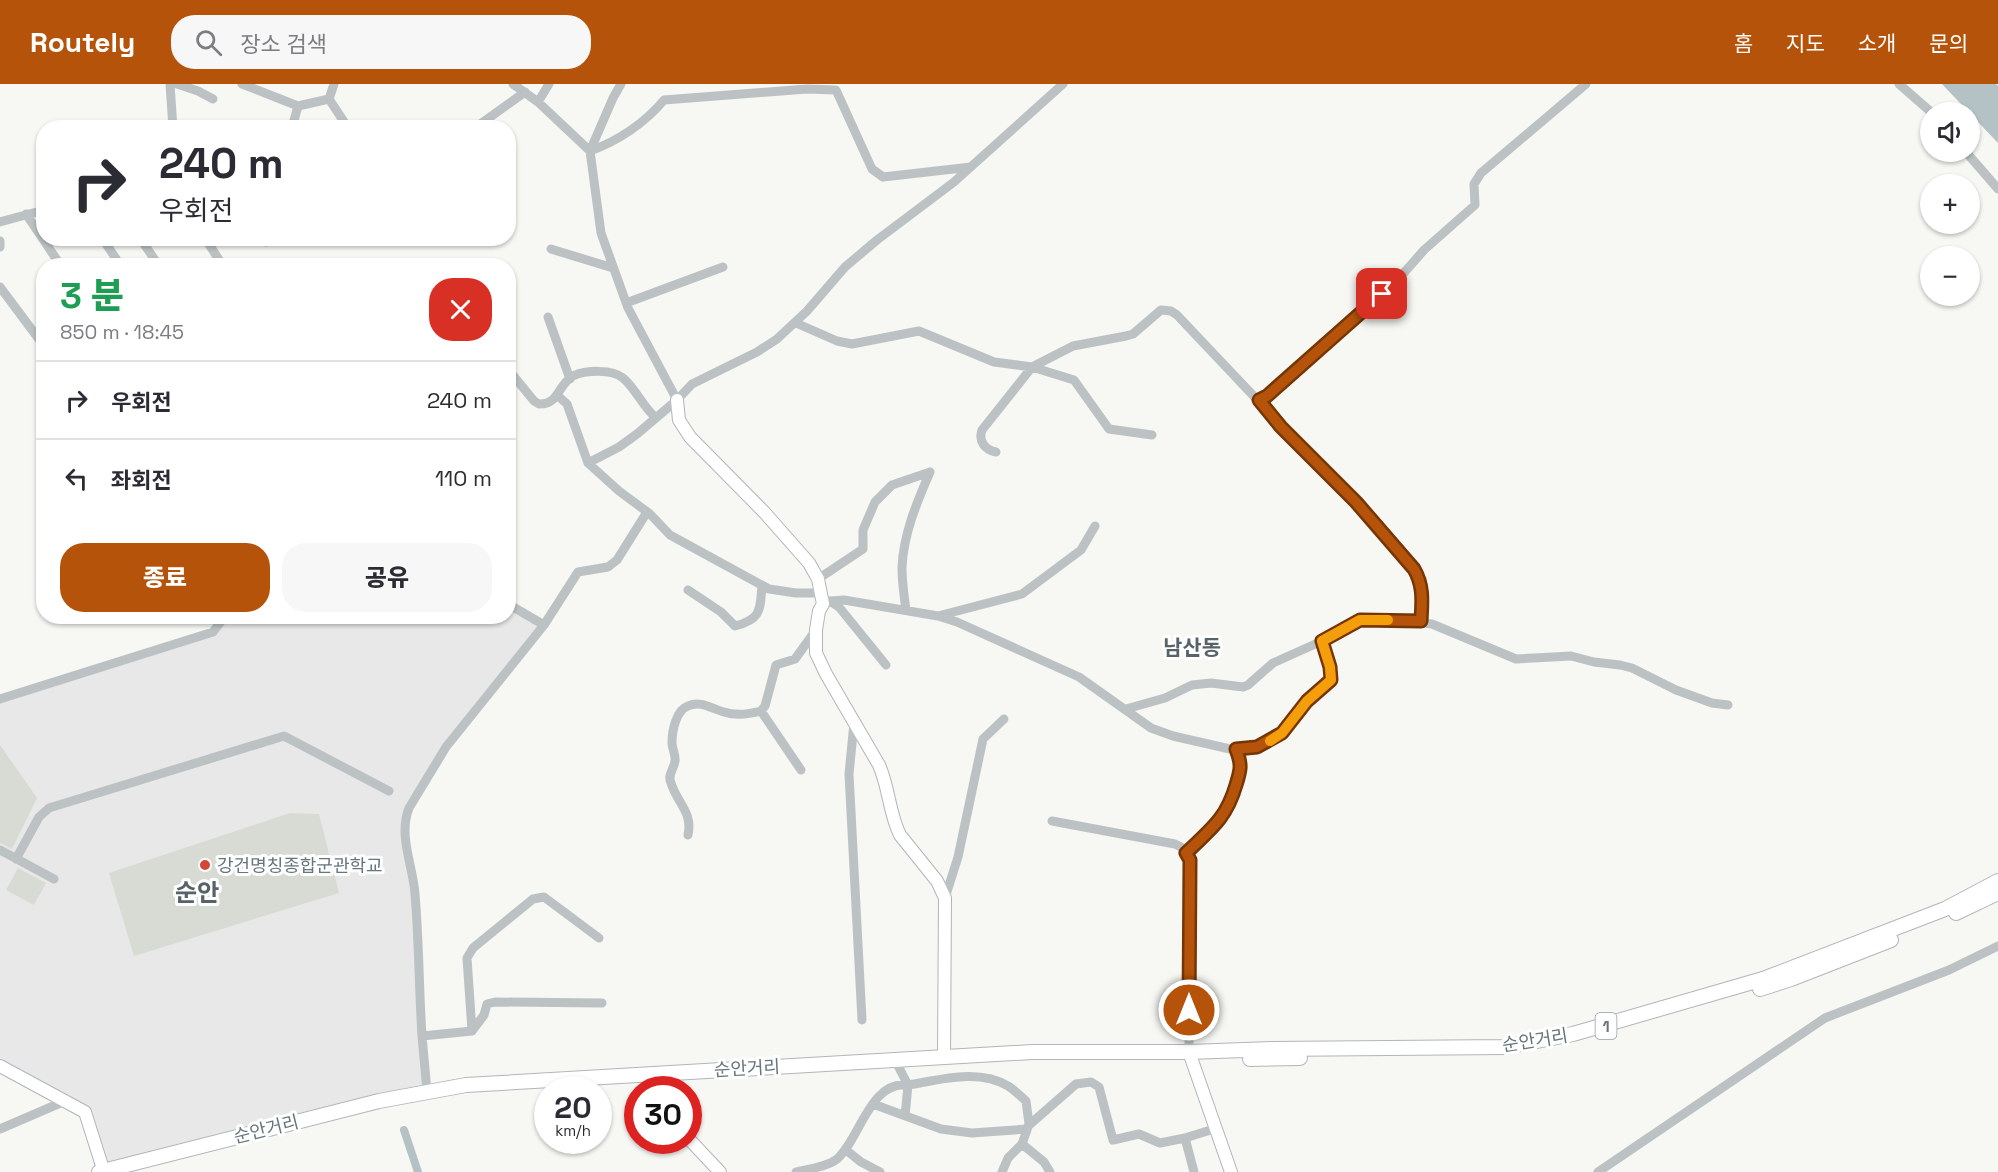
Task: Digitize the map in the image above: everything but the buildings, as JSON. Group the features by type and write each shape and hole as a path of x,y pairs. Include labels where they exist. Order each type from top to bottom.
{"main road":[{"name":"순안거리","path":"102,1172 379,1101 427,1091 499,1083 1032,1052 1464,1048 1505,1047 1534,1043 1610,1024 1763,979 1945,909 1998,881"},
{"name":"순안거리","path":"1189,1052 1221,1059 1481,1057 1569,1045 1791,979 1926,926 1998,893"}],"street":[{"path":"170,84 172,120"},
{"path":"177,84 213,99"},
{"path":"242,84 298,106 329,99"},
{"path":"333,84 329,99 343,120"},
{"path":"513,84 538,102 590,151"},
{"path":"538,102 549,84"},
{"path":"621,84 590,151 601,233 626,303 677,400 679,420 690,437 765,513 809,563 818,579 824,599 819,611 816,630 816,653 879,765 885,778 894,820 900,835 937,881 945,898"},
{"path":"761,93 769,84"},
{"path":"588,463 619,447 677,400 692,384 758,352 796,323 845,267 877,240 954,183 1064,84"},
{"path":"1259,400 1267,396 1395,283 1424,250 1475,205 1474,184 1481,173 1586,84"},
{"path":"1899,84 1920,102"},
{"path":"590,151 611,144 654,112 664,100 807,89 836,90 872,169 883,177 971,167"},
{"path":"486,120 525,92"},
{"path":"294,120 298,106"},
{"path":"1975,162 1998,189"},
{"path":"0,222 36,212"},
{"path":"26,214 36,229"},
{"path":"0,241 0,247"},
{"path":"551,249 613,268"},
{"path":"626,303 723,267"},
{"path":"0,287 36,335"},
{"path":"996,452 990,451 984,445 982,430 1032,367 1073,346 1132,334 1155,314 1166,310 1177,315 1259,400 1281,427 1356,502 1414,569 1420,579 1423,593 1421,621"},
{"path":"548,317 570,379"},
{"path":"796,323 837,341 852,344 919,331 994,362 1032,367 1074,380 1109,429 1152,435"},
{"path":"516,378 539,405 551,402 570,379 580,375 603,372 622,378 656,418"},
{"path":"558,396 567,404 588,463 647,512 670,535 762,586 824,599 844,600 938,616 1000,640 1070,673 1160,732 1208,745 1236,749 1257,747 1282,733 1307,701 1331,680 1330,667 1322,641"},
{"path":"818,579 863,549 863,530 875,502 892,485 930,472 905,542 902,568 906,610"},
{"path":"427,1091 415,892 405,838 409,808 446,747 544,625 578,572 608,567 617,560 647,512"},
{"path":"938,616 1022,594 1081,550 1095,526"},
{"path":"688,590 721,612 735,626 756,617 760,609 762,586"},
{"path":"824,599 838,607 886,665"},
{"path":"516,609 544,625"},
{"path":"1126,709 1165,698 1191,685 1211,682 1235,687 1248,686 1272,663 1322,641 1360,620 1421,621 1448,629 1516,659 1571,656 1620,665 1632,668 1666,685 1712,703 1728,705"},
{"path":"0,699 213,632 219,624"},
{"path":"688,835 689,818 669,777 675,760 672,743 676,720 680,713 687,706 695,704 735,714 761,711 765,706 776,665 795,659 816,630"},
{"path":"761,711 801,770"},
{"path":"944,1056 945,898 958,857 983,739 1004,719"},
{"path":"854,723 849,774 862,1020"},
{"path":"16,859 39,817 49,808 284,736 390,792"},
{"path":"1186,853 1223,817 1230,803 1241,768 1236,749"},
{"path":"1052,821 1175,844 1185,849 1190,860 1189,1052 1231,1172"},
{"path":"0,850 54,879"},
{"path":"472,1031 467,958 473,948 533,899 544,897 599,938"},
{"path":"1598,1172 1826,1018 1939,974 1998,946"},
{"path":"422,1036 472,1031 484,1016 487,1004 495,1002 602,1003"},
{"path":"895,1060 908,1085 905,1116"},
{"path":"0,1066 85,1112 102,1172"},
{"path":"796,1172 834,1161 846,1150 880,1093 900,1084 908,1085 959,1076 990,1078 1008,1086 1026,1101 1027,1128 1022,1144 1008,1158 1002,1172"},
{"path":"873,1104 941,1129 972,1133 1027,1128 1076,1084 1091,1082 1099,1087 1113,1140 1139,1134 1160,1143 1217,1128"},
{"path":"0,1129 65,1101"},
{"path":"1185,1138 1194,1172"},
{"path":"1022,1144 1044,1162 1050,1172"},
{"path":"846,1150 861,1162 880,1172"},
{"path":"702,1153 720,1172"}],"shaded area":[{"path":"1942,84 1996,84 1998,86 1998,143 1980,124 1980,102 1959,102"},
{"name":"강건명칭종합군관학교","path":"516,608 544,625 446,747 406,817 415,892 427,1091 103,1171 85,1112 0,1066 0,699 213,632 219,624 516,624"},
{"path":"0,745 37,798 12,849 0,843"},
{"path":"290,813 319,814 339,893 134,956 109,873"},
{"path":"18,868 46,883 34,905 6,890"}],"waterway":[{"path":"404,1130 418,1172"}],"slow traffic":[{"path":"1270,741 1282,733 1297,711 1331,680 1330,667 1322,641 1360,620 1388,620"}],"place":[{"name":"강건명칭종합군관학교","path":"205,865"}],"district":[{"name":"남산동","path":"1192,647"},
{"name":"순안","path":"197,892"}],"route":[{"path":"1189,1010 1190,860 1186,853 1223,817 1230,803 1241,768 1236,749 1257,747 1282,733 1297,711 1331,680 1330,667 1322,641 1360,620 1421,621 1423,593 1420,579 1414,569 1356,502 1281,427 1259,400 1267,396 1382,294"}]}
